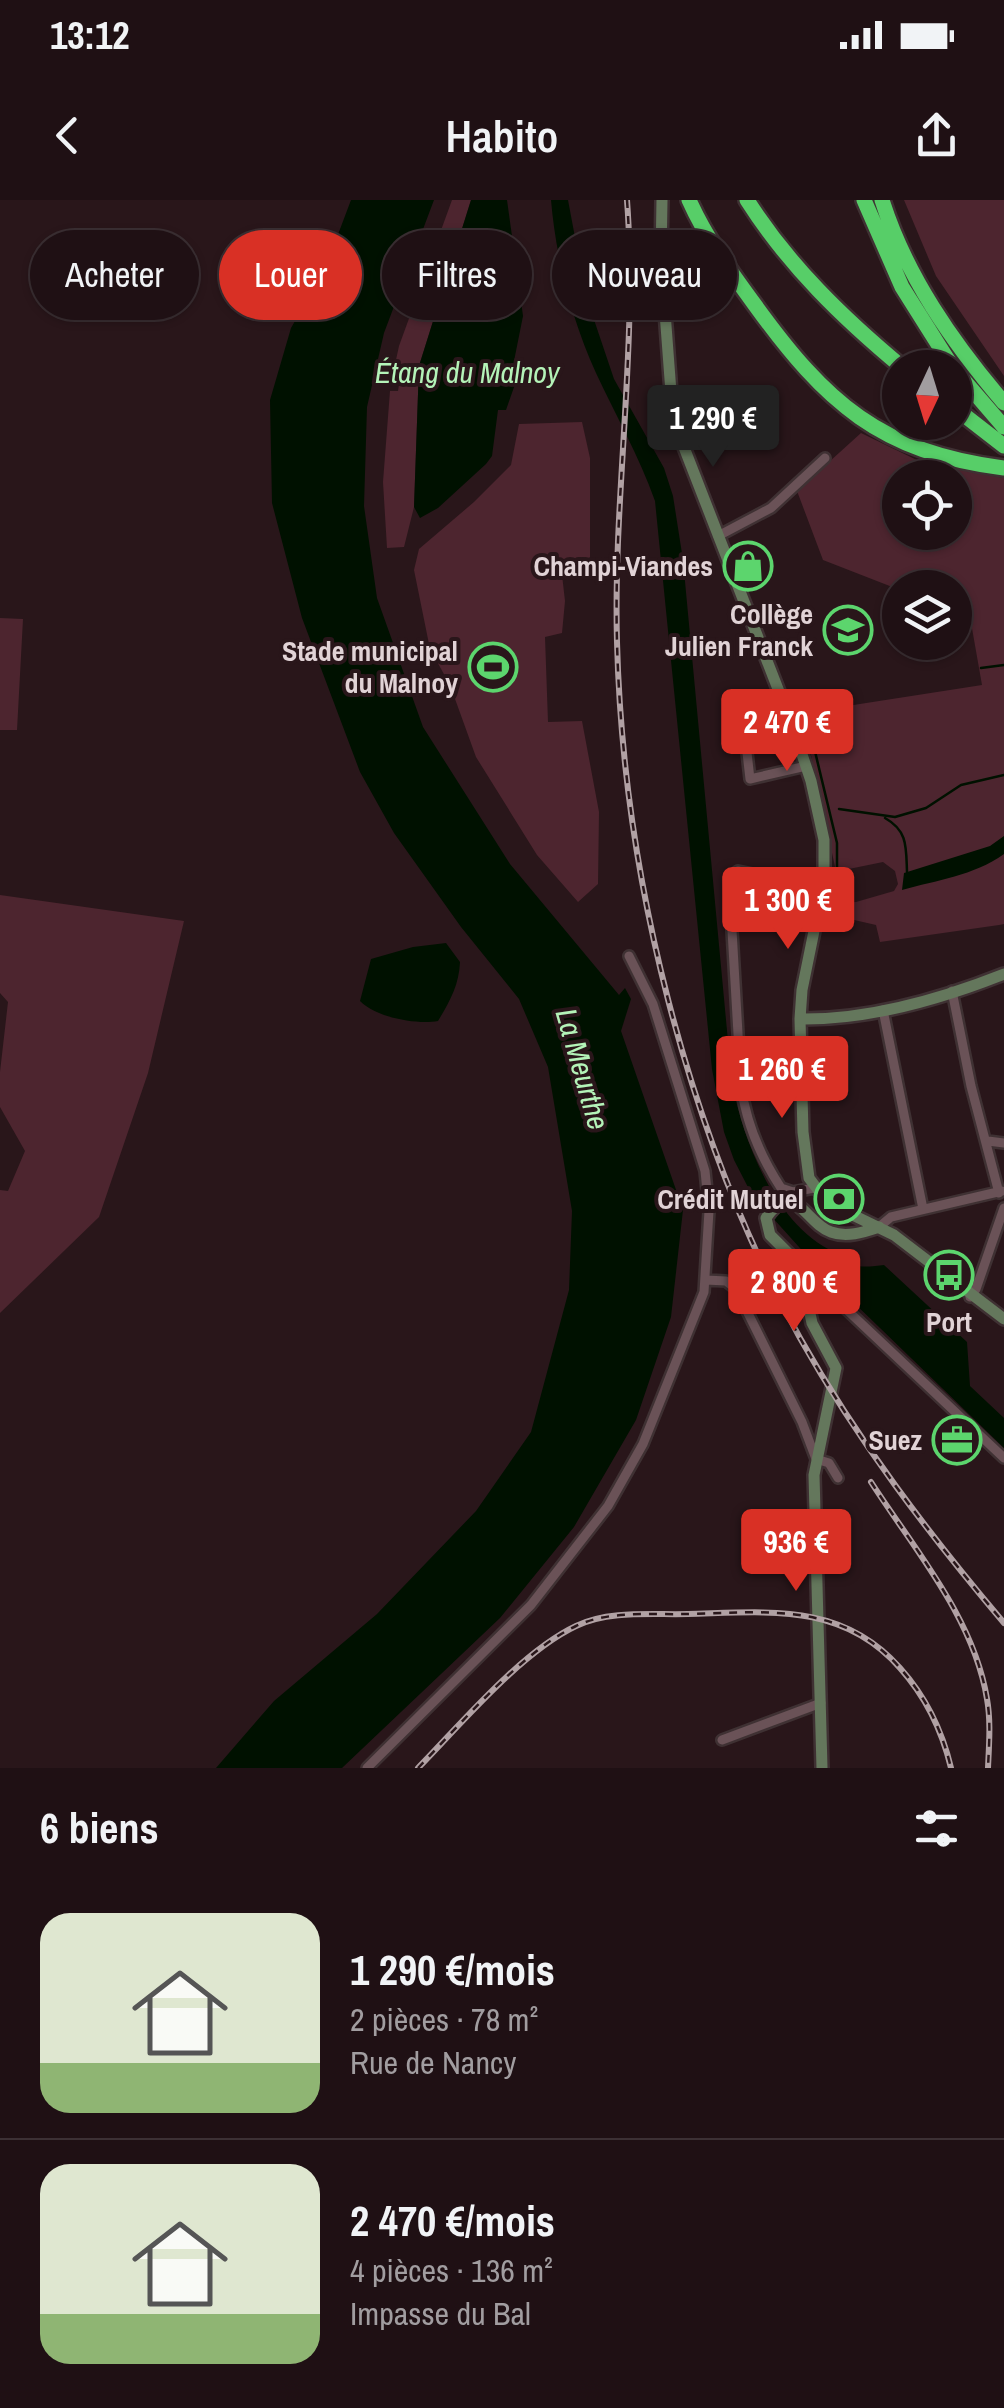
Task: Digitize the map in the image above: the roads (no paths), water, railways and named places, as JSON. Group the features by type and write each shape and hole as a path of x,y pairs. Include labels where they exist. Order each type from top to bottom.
{"highway":[{"path":"689,200 718,253 785,346 849,411 909,446 1004,468"},
{"path":"747,200 796,268 826,301 882,350"},
{"path":"864,200 909,301 941,350"},
{"path":"882,200 914,275 946,329 1004,403"},
{"path":"972,390 1004,426"},
{"path":"972,421 1004,446"}],"main road":[{"path":"654,200 658,230"},
{"path":"661,230 662,200"},
{"path":"665,320 672,412 806,766 824,840 823,889 802,990 800,1020 808,1176 828,1204 879,1227 1004,1322"},
{"path":"800,1020 883,1010 1004,974"},
{"path":"822,1768 816,1460 836,1368 812,1323 804,1282 792,1257 770,1236 766,1226 768,1214 783,1202 798,1205 826,1230 858,1234 879,1227"},
{"path":"842,1234 853,1216"}],"street":[{"path":"718,536 771,508 825,458"},
{"path":"746,744 750,779 806,766"},
{"path":"814,1188 793,1192 781,1188 746,1114 729,879 734,872 823,889"},
{"path":"367,1768 531,1605 608,1506 642,1444 704,1292 709,1211 705,1172 653,1004 629,956"},
{"path":"879,1227 891,1217 1002,1191 971,1086 952,991"},
{"path":"883,1010 923,1209"},
{"path":"988,1142 1004,1143"},
{"path":"971,1295 1004,1208"},
{"path":"706,1280 726,1281 736,1289 804,1427 816,1460 829,1463 838,1478"},
{"path":"804,1282 816,1284 831,1295 1004,1458"},
{"path":"804,1427 823,1429"},
{"path":"722,1740 820,1703"}],"water":[{"name":"La Meurthe","path":"351,200 434,200 423,230 382,230 382,320 389,320 367,407 364,506 377,598 423,727 510,864 619,995 625,988 631,999 621,1031 683,1210 671,1317 636,1420 574,1527 500,1618 342,1768 216,1768 274,1701 377,1614 476,1511 531,1432 569,1290 572,1211 548,1067 519,999 461,927 394,833 360,772 302,618 272,503 270,400 291,328 296,320 362,320 362,230 340,230"},
{"name":"Étang du Malnoy","path":"471,200 507,200 511,230 462,230"},
{"path":"551,200 568,200 574,230 554,230"},
{"name":"Étang du Malnoy","path":"433,320 522,320 514,361 519,373 506,410 498,410 492,456 438,508 420,518 414,507 419,366"},
{"path":"576,320 594,320 614,379 664,468 673,496 683,560 732,1084 745,1132 766,1181 795,1223 850,1264 884,1265 967,1342 970,1386 1004,1418 1004,1448 818,1268 752,1195 734,1160 724,1132 712,1069 655,501"},
{"path":"1004,836 1004,854 980,868 902,890 904,873 990,846"},
{"path":"446,943 460,962 453,993 438,1021 396,1019 360,1001 371,959"}],"waterway":[{"path":"981,668 1004,665"},
{"path":"806,714 837,843 837,868"},
{"path":"839,809 895,817 926,808 961,785 1004,775"},
{"path":"885,818 902,834 907,872"},
{"path":"829,899 835,881"}],"railway":[{"path":"627,200 630,311 618,532 617,642 632,820 668,1001 725,1176 760,1259 800,1338 895,1485 1004,1623"},
{"path":"871,1482 940,1585 969,1640 988,1707 988,1768"},
{"path":"418,1768 513,1671 576,1626 616,1615 747,1612 802,1615 829,1621 878,1647 900,1668 925,1702 951,1768"}],"place":[{"name":"Champi-Viandes","path":"748,566"},
{"name":"Collège Julien Franck","path":"848,630"},
{"name":"Stade municipal du Malnoy","path":"493,667"},
{"name":"Crédit Mutuel","path":"839,1199"},
{"name":"Port","path":"949,1275"},
{"name":"Suez","path":"957,1440"}]}
